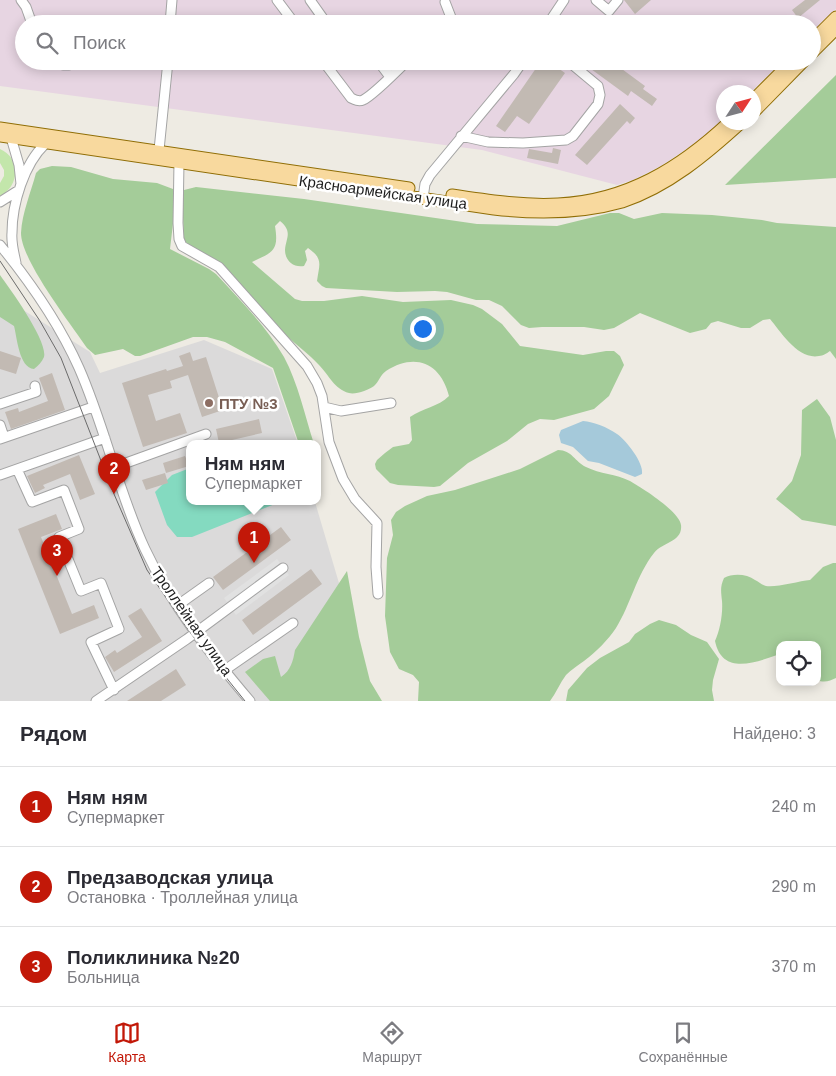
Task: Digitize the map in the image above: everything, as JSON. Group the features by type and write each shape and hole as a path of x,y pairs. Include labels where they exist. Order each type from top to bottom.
{"main road":[{"path":"821,32 836,17"},
{"path":"821,44 836,29"},
{"path":"761,92 783,70"},
{"path":"761,105 795,70"},
{"name":"Красноармейская улица","path":"5,133 45,144 161,154 179,162 423,194 524,204 558,204 605,197 642,184 662,174 700,147 720,130"},
{"name":"Красноармейская улица","path":"5,133 161,154 423,194 523,212 576,211 622,202 678,174 701,158 733,130"}],"street":[{"path":"21,0 29,15"},
{"path":"169,15 172,0"},
{"path":"278,0 289,15"},
{"path":"310,0 321,15"},
{"path":"596,0 609,11 618,0"},
{"path":"445,2 450,15"},
{"path":"553,15 561,2"},
{"path":"161,154 167,70"},
{"path":"330,70 351,98 357,101 370,95 397,70"},
{"path":"385,70 390,77"},
{"path":"423,194 430,175 517,70"},
{"path":"462,136 488,142 524,143 566,140 573,136 598,104 600,95 598,86 579,70"},
{"path":"5,133 19,165 20,187 12,234 17,266"},
{"path":"0,202 20,187 35,154 45,144"},
{"path":"179,162 178,223 179,238 182,246 219,267 274,331 300,357 317,382 324,408 329,442 343,479 355,498 377,523 376,567 378,594"},
{"name":"Троллейная улица","path":"0,245 48,310 80,370 145,549 159,575 196,632 250,701"},
{"path":"0,404 36,392 35,386"},
{"path":"324,408 341,411 391,403"},
{"path":"0,425 2,438 93,407"},
{"path":"189,440 206,434"},
{"path":"0,475 104,438"},
{"path":"115,467 186,441"},
{"path":"17,469 32,502 64,490 79,529 60,538 81,591 101,583 119,629 92,642 114,690"},
{"path":"96,701 196,632 283,568"},
{"path":"178,606 209,583"},
{"path":"225,670 294,623"}],"shaded area":[{"path":"0,0 836,0 836,9 821,23 821,15 15,15 15,70 774,70 758,85 716,85 716,126 709,134 661,166 633,180 617,185 482,150 0,86"},
{"path":"0,300 12,303 90,352 100,373 204,340 272,369 297,440 186,440 186,505 316,505 344,600 276,701 0,701"},
{"path":"277,559 280,563 227,602 224,598"},
{"path":"286,571 289,575 236,615 233,611"}],"green space":[{"path":"836,75 836,178 725,185"},
{"path":"0,149 12,159 15,165 15,172 11,186 0,196 0,183 4,176 4,170 0,163"},
{"path":"52,166 71,167 113,179 157,183 173,189 176,198 170,249 216,274 269,335 284,357 293,378 313,440 298,440 273,368 225,342 207,337 193,337 140,356 135,356 123,349 95,355 87,348 37,275 23,245 21,233 23,218 36,173 40,169"},
{"path":"196,187 304,199 477,224 557,226 610,213 619,213 634,219 662,213 712,215 777,223 836,227 836,359 830,351 820,356 804,354 791,344 770,319 763,320 750,328 741,328 718,321 711,323 706,329 690,333 640,313 614,328 604,330 584,327 529,328 521,325 502,306 489,300 476,300 447,292 435,291 397,292 326,288 317,281 318,259 308,248 305,251 307,260 304,266 294,265 288,260 285,250 288,232 280,221 275,226 276,241 273,250 252,262 295,299 302,301 324,301 362,296 403,302 451,300 482,309 502,324 520,346 583,355 614,351 620,356 624,365 609,396 594,409 554,420 540,419 528,424 507,441 468,463 440,486 398,485 390,483 376,469 375,464 377,460 393,447 409,444 412,440 410,417 440,403 449,396 440,376 425,364 407,362 386,371 374,386 358,393 344,391 339,388 315,361 277,326 215,259 188,245 184,240 182,195 184,190"},
{"path":"0,275 27,315 44,349 44,357 34,369 29,367 22,358 14,326 0,317"},
{"path":"817,399 830,417 836,440 836,526 802,520 776,499 792,481 801,455 802,410"},
{"path":"558,450 567,452 586,467 630,481 651,494 679,519 681,531 679,535 654,553 643,571 616,628 597,650 566,675 550,701 418,701 419,682 413,675 399,669 390,652 385,616 387,558 393,535 391,520 396,512 405,506 427,496 455,490 520,469"},
{"path":"186,470 186,505 272,505 192,537 177,537 167,525 155,492 172,475"},
{"path":"836,563 836,678 821,681 821,641 776,641 776,655 749,663 740,664 724,659 715,641 722,616 721,589 724,578 740,575 748,576 766,586 781,585 810,580 823,567"},
{"path":"347,571 359,637 370,681 382,701 270,701 245,672 263,659 275,656 281,677 291,665 295,650"},
{"path":"659,620 676,625 691,635 707,642 719,659 713,680 714,701 566,701 568,690 587,668 600,658 629,642 635,634 650,624"}],"water":[{"path":"583,421 605,427 621,437 637,458 642,474 635,477 599,463 588,461 573,447 561,443 559,435 561,430"}],"building":[{"path":"624,0 651,0 635,14"},
{"path":"805,0 820,0 802,15 796,15 792,10"},
{"path":"535,70 561,70 565,73 529,124 517,116 505,132 496,126"},
{"path":"592,70 623,70 645,86 643,89 657,99 652,106 631,91 628,96"},
{"path":"620,104 635,118 630,124 627,121 587,165 575,155"},
{"path":"553,148 561,150 558,164 527,158 529,149 552,153"},
{"path":"0,351 21,358 16,374 0,369"},
{"name":"ПТУ №3","path":"190,352 193,361 206,357 223,410 202,417 188,375 170,381 172,388 148,395 156,421 180,413 187,433 143,447 122,383 166,369 167,371 183,366 179,356"},
{"path":"52,373 65,410 11,429 5,412 18,408 19,412 48,401 39,378"},
{"path":"259,419 262,433 232,440 218,440 216,429"},
{"path":"79,455 95,494 80,500 70,474 43,485 45,488 35,493 27,476"},
{"path":"185,456 186,458 186,467 166,473 163,463"},
{"path":"165,473 168,483 146,490 142,480"},
{"path":"56,514 62,529 41,537 72,614 94,605 99,618 60,634 18,529"},
{"path":"281,527 291,540 223,590 213,577"},
{"path":"311,569 322,584 253,635 242,620"},
{"path":"141,608 162,641 114,672 105,657 115,650 117,653 142,637 128,616"},
{"path":"176,669 186,685 161,701 127,701"}],"tram line":[{"path":"0,261 40,321 61,358 114,494 147,570 192,635 245,701"}],"place":[{"name":"ПТУ №3","path":"209,403"},
{"name":"Предзаводская улица","path":"114,494"},
{"name":"Ням ням","path":"254,563"},
{"name":"Поликлиника №20","path":"57,576"}]}
